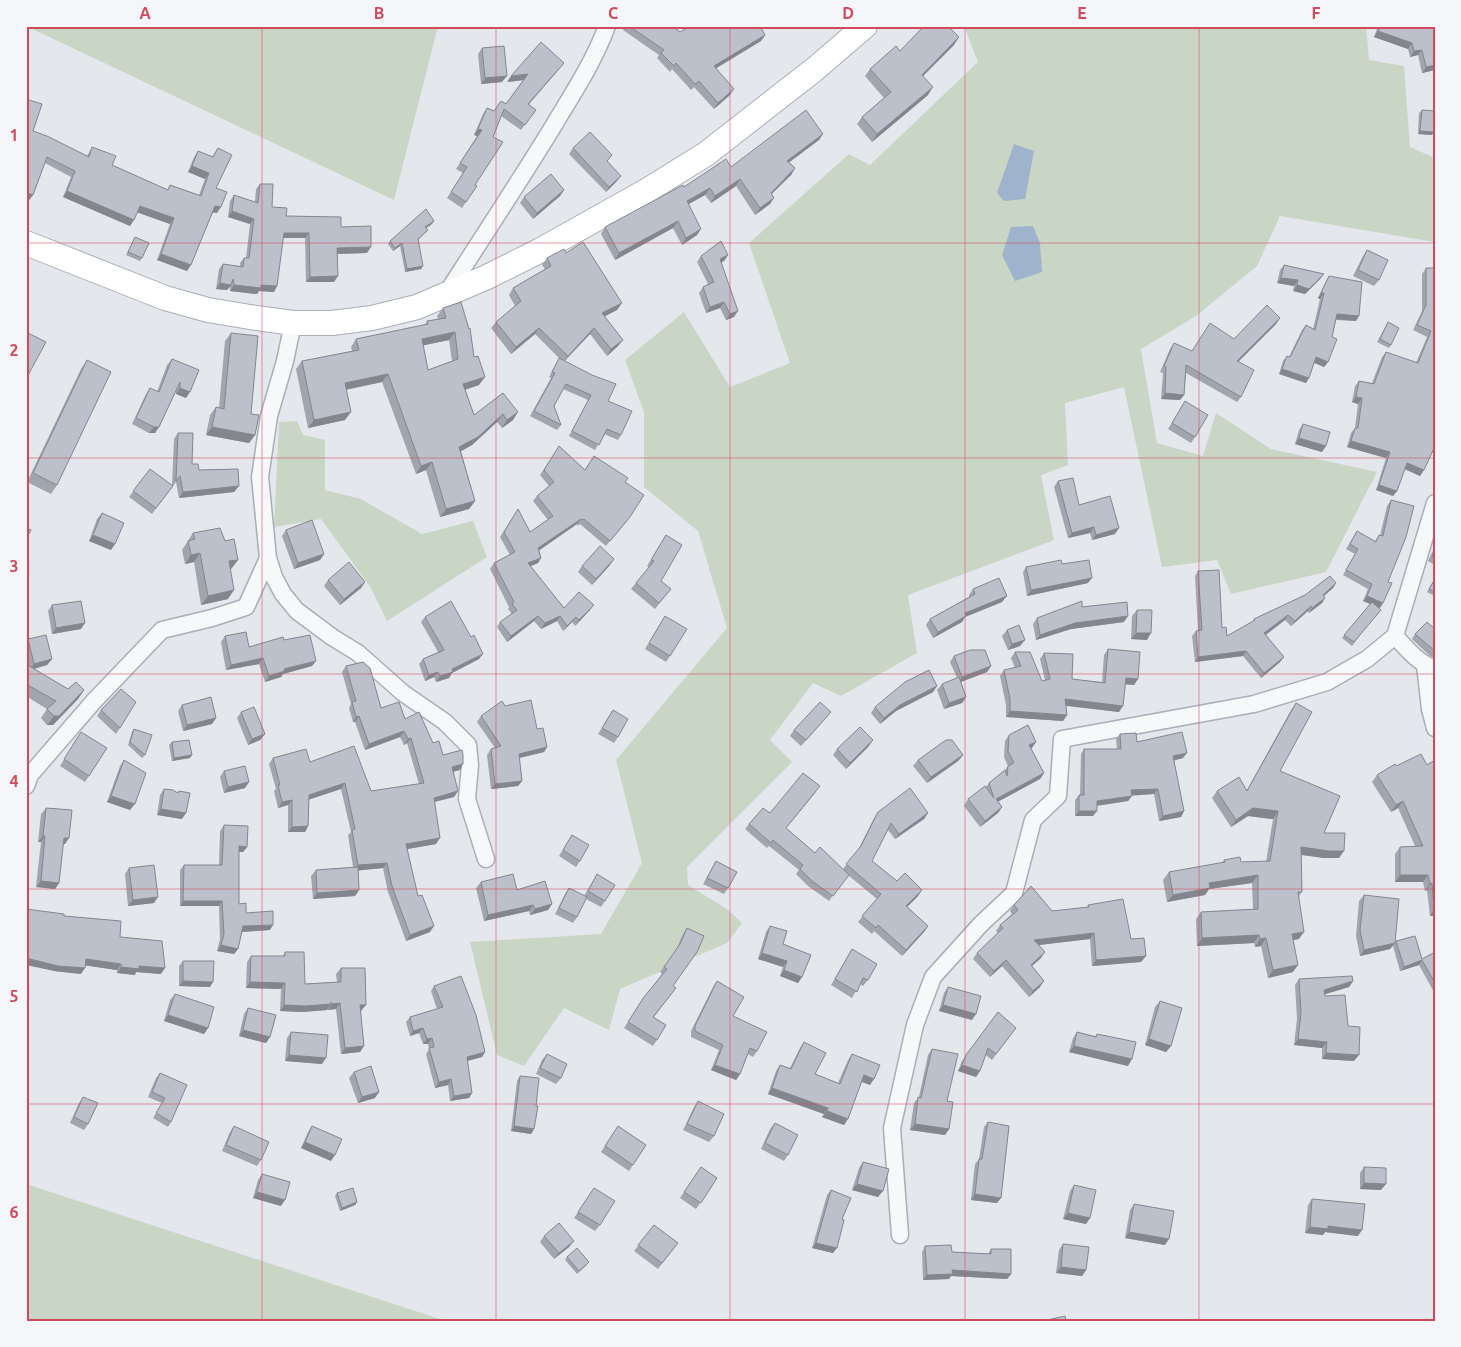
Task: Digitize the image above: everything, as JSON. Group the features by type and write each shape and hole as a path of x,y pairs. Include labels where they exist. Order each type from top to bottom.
{"main road":[{"path":"26,243 166,298 208,310 292,323 332,323 372,318 417,308 487,277 539,250 648,190 706,154 808,75 865,26"}],"street":[{"path":"444,296 532,161 587,72 599,49 607,26"},
{"path":"292,323 285,361 269,416 260,477 268,558 274,577 283,594 297,611 332,637 358,653 403,693 445,722 468,745 470,765 467,799 486,858"},
{"path":"900,1235 892,1128 915,1025 933,977 981,924 1014,893 1032,820 1058,796 1062,739 1254,704 1327,682 1367,659 1395,636 1435,504"},
{"path":"26,786 30,775 94,701 162,630 246,607 268,558"},
{"path":"1395,636 1412,655 1430,667 1430,709 1435,728"}],"green space":[{"path":"26,26 438,26 394,200"},
{"path":"964,26 1366,26 1369,60 1404,66 1410,147 1435,158 1435,242 1280,216 1257,266 1196,316 1141,349 1157,443 1203,456 1216,413 1271,449 1377,472 1326,572 1231,594 1217,560 1162,567 1124,387 1065,403 1068,465 1041,475 1054,540 908,595 917,653 841,696 813,683 770,740 792,762 687,867 688,885 727,909 742,923 727,943 620,989 609,1030 564,1008 524,1066 497,1055 470,942 601,934 642,863 616,760 727,628 698,531 644,487 644,412 625,360 684,312 730,387 790,363 749,243 849,154 870,165 978,62"},
{"path":"297,421 303,435 325,440 325,490 361,499 422,534 473,521 487,557 387,621 371,588 321,519 274,527 279,422"},
{"path":"26,1184 446,1321 26,1321"}],"water":[{"path":"1014,144 1034,151 1025,199 1004,201 997,193"},
{"path":"1033,226 1040,243 1042,272 1015,281 1002,255 1011,227"}],"building":[{"path":"629,26 672,26 680,32 690,26 760,26 765,35 714,66 734,89 718,103 699,81 695,84 676,63 674,66 661,53 664,50"},
{"path":"924,26 948,26 959,37 922,75 933,87 877,134 862,117 891,92 870,69 896,46 900,51"},
{"path":"1380,26 1435,26 1435,65 1426,67 1422,50 1414,51 1412,43 1378,31"},
{"path":"541,42 564,63 528,104 536,110 525,125 504,109 493,137 503,142 466,202 451,192 467,167 460,163 482,130 478,129 487,108 494,111 501,101 506,104 528,74 511,76"},
{"path":"504,46 507,76 485,78 482,48"},
{"path":"26,99 42,104 33,131 89,157 92,147 116,156 112,165 168,190 170,185 201,196 209,173 192,166 198,151 213,157 218,148 232,155 216,188 227,192 221,207 215,206 191,265 161,254 174,218 140,206 134,220 67,191 75,171 47,157 33,195 26,192"},
{"path":"806,110 823,134 787,161 795,168 771,193 774,198 760,208 740,179 715,196 710,188 687,201 701,229 686,238 678,221 619,253 605,227 683,185 684,187 726,159 731,167"},
{"path":"1422,110 1435,111 1434,132 1420,131"},
{"path":"590,132 612,155 607,161 621,176 609,187 573,148"},
{"path":"551,174 564,190 537,213 524,197"},
{"path":"260,184 273,184 272,207 287,208 286,216 341,217 341,227 371,226 371,247 337,248 338,276 310,277 309,233 284,233 277,286 261,285 261,288 234,285 233,279 231,285 220,283 223,264 243,267 244,258 249,258 254,219 232,211 234,195 258,203"},
{"path":"426,209 434,221 425,227 428,230 418,239 423,266 407,269 402,243 395,248 390,241"},
{"path":"135,237 149,243 142,258 128,252"},
{"path":"721,241 728,255 720,259 738,311 730,314 724,302 710,307 703,287 714,282 701,256"},
{"path":"583,242 622,303 602,313 623,340 611,349 594,328 568,356 539,328 516,347 496,322 521,301 513,288 551,266 547,258 564,249 566,253"},
{"path":"1367,250 1388,260 1379,280 1358,270"},
{"path":"1284,265 1324,274 1309,289 1297,285 1298,280 1281,278"},
{"path":"1426,268 1435,268 1435,446 1424,470 1407,463 1397,491 1379,485 1390,452 1351,441 1355,428 1358,428 1362,398 1356,397 1359,381 1374,384 1386,352 1418,363 1431,331 1417,325 1426,305"},
{"path":"1329,276 1362,282 1359,316 1337,314 1332,337 1337,339 1328,362 1316,357 1309,378 1282,369 1287,356 1290,357 1306,325 1315,330 1324,293 1321,293"},
{"path":"461,302 470,328 474,357 478,356 485,377 463,384 474,415 503,393 518,412 507,420 503,414 478,437 459,447 475,501 446,509 432,462 421,466 388,374 345,383 351,412 314,420 302,361 359,350 356,339 428,324 427,321 446,318 443,308","holes":["455,332 458,359 428,370 422,339"]},
{"path":"1267,305 1280,318 1237,361 1254,370 1241,397 1186,365 1184,395 1165,393 1166,367 1164,366 1174,343 1192,351 1210,323 1234,339"},
{"path":"1388,322 1399,328 1391,345 1380,339"},
{"path":"26,332 46,342 26,379"},
{"path":"231,333 258,336 251,414 259,415 255,435 212,427 216,407 224,409"},
{"path":"559,358 592,375 616,384 608,401 632,411 621,435 607,429 599,445 572,431 591,395 566,384 554,406 561,425 534,411 555,373 552,372"},
{"path":"172,359 199,370 190,392 180,388 180,382 159,427 154,427 136,418 150,388 159,392"},
{"path":"87,360 111,372 57,485 33,473"},
{"path":"1185,401 1208,415 1195,437 1172,423"},
{"path":"1303,424 1330,432 1326,446 1299,438"},
{"path":"178,433 193,433 192,464 198,464 199,470 238,469 239,486 183,492 180,476 176,481"},
{"path":"559,446 585,470 594,456 628,478 625,482 644,495 630,517 610,541 584,519 581,519 538,548 541,558 528,563 564,608 579,592 594,605 579,620 576,617 567,626 560,616 545,623 538,616 511,636 500,622 517,610 512,604 514,602 494,563 515,552 504,532 518,509 530,532 553,516 537,496 554,482 544,470"},
{"path":"150,469 173,486 156,508 133,491"},
{"path":"1073,478 1079,505 1110,496 1119,528 1096,535 1094,527 1072,533 1058,481"},
{"path":"1391,500 1414,506 1406,537 1388,582 1392,583 1383,603 1367,596 1372,584 1346,570 1358,549 1350,544 1357,531 1376,542 1379,535 1383,536"},
{"path":"102,513 124,523 115,544 93,535"},
{"path":"312,520 324,554 298,563 286,530"},
{"path":"26,528 31,530 26,539"},
{"path":"220,528 225,541 234,539 238,560 229,561 234,590 208,596 200,553 191,555 188,541 195,539 193,533"},
{"path":"666,535 682,545 661,581 671,589 659,603 636,583 654,561 651,560"},
{"path":"600,546 614,559 596,579 582,566"},
{"path":"1061,560 1062,564 1089,560 1092,578 1031,590 1026,567"},
{"path":"349,562 365,582 344,599 328,580"},
{"path":"1219,570 1222,628 1226,627 1227,636 1254,619 1305,595 1330,576 1336,583 1323,595 1325,598 1312,608 1311,606 1295,621 1288,615 1264,633 1284,657 1264,673 1246,651 1198,657 1196,631 1202,630 1198,571"},
{"path":"999,578 1007,596 965,613 966,616 938,632 930,619 975,594 973,589"},
{"path":"1435,579 1435,592 1429,589"},
{"path":"81,601 85,623 56,628 52,605"},
{"path":"451,601 471,637 474,635 483,654 452,669 453,672 440,676 438,672 429,675 423,659 444,650 425,617"},
{"path":"1082,601 1082,607 1127,602 1128,616 1075,623 1040,635 1037,618"},
{"path":"1372,602 1381,610 1354,642 1344,635"},
{"path":"1137,610 1152,610 1151,633 1136,633"},
{"path":"665,616 687,629 670,656 649,643"},
{"path":"1427,622 1435,629 1435,651 1415,634"},
{"path":"1019,625 1025,640 1012,644 1007,630"},
{"path":"246,632 249,647 283,637 284,640 310,635 316,661 284,669 285,671 269,676 263,658 231,665 225,636"},
{"path":"46,635 52,659 34,664 28,639"},
{"path":"1108,649 1140,652 1138,679 1126,678 1123,706 1065,699 1067,715 1010,711 1010,699 1004,670 1021,666 1015,652 1030,652 1042,681 1050,679 1044,653 1073,654 1072,679 1105,683"},
{"path":"970,650 985,650 991,666 962,677 954,656"},
{"path":"363,662 370,668 381,708 399,702 405,719 419,712 433,743 439,741 443,755 462,750 463,754 463,764 452,767 458,791 434,798 440,838 406,844 418,896 422,895 434,926 410,935 392,886 387,863 358,865 352,830 355,829 345,783 309,795 308,826 292,827 292,800 282,802 273,758 306,749 310,762 354,746 371,791 424,783 411,738 408,739 404,731 369,744 359,716 356,717 352,702 356,701 346,666"},
{"path":"26,664 68,689 76,682 84,690 59,716 54,716 47,709 56,701 26,684"},
{"path":"929,670 937,686 900,705 884,718 875,707 905,682"},
{"path":"959,677 966,697 949,703 942,684"},
{"path":"121,689 136,702 120,728 101,710"},
{"path":"211,697 216,718 187,725 182,705"},
{"path":"531,700 537,729 543,728 547,747 519,754 522,781 495,784 491,749 501,746 481,716 502,701 505,706"},
{"path":"820,702 831,712 806,740 794,730"},
{"path":"1296,703 1312,712 1280,771 1340,796 1324,833 1345,833 1344,851 1301,847 1302,892 1298,892 1304,932 1292,934 1298,965 1273,970 1266,938 1260,939 1259,935 1202,938 1201,912 1258,909 1258,875 1209,883 1210,888 1173,895 1169,872 1225,862 1224,860 1240,857 1241,862 1270,861 1278,811 1253,808 1236,820 1217,791 1239,777 1247,791"},
{"path":"254,707 265,734 252,739 241,712"},
{"path":"613,710 628,719 618,737 602,728"},
{"path":"1028,725 1036,742 1029,745 1044,773 996,799 1002,807 985,821 968,799 985,786 994,798 989,783 1005,770 1007,776 1008,766 1014,763 1008,751 1009,735"},
{"path":"860,727 873,740 850,763 837,749"},
{"path":"134,729 152,735 145,755 130,742"},
{"path":"81,732 107,748 89,776 64,759"},
{"path":"1182,732 1187,753 1173,756 1184,811 1163,816 1158,789 1131,790 1132,796 1097,801 1097,811 1079,811 1079,795 1084,795 1084,749 1121,749 1120,734 1136,733 1137,742"},
{"path":"189,740 192,755 174,758 172,742"},
{"path":"946,740 952,740 963,755 931,777 918,760"},
{"path":"1421,754 1427,765 1435,760 1434,909 1432,883 1430,884 1428,875 1400,875 1400,847 1423,846 1403,801 1396,805 1377,775 1395,764 1396,766"},
{"path":"124,760 146,773 135,804 111,796"},
{"path":"245,766 249,782 228,787 224,771"},
{"path":"803,773 820,786 786,828 815,853 820,847 849,875 833,896 812,881 800,869 803,865 773,840 771,843 749,824 763,808 770,813"},
{"path":"910,788 928,813 899,834 891,823 872,861 897,881 905,873 922,890 906,906 928,926 906,950 878,925 876,928 862,916 881,894 846,864 861,846 878,812"},
{"path":"164,789 173,790 178,793 179,791 190,793 186,813 161,809"},
{"path":"46,808 72,810 69,838 64,838 59,883 41,881"},
{"path":"224,825 248,826 247,847 239,846 239,904 246,903 246,913 273,911 273,925 243,926 238,949 221,945 224,934 222,901 183,901 184,865 222,865"},
{"path":"572,835 589,845 580,861 563,850"},
{"path":"716,861 737,872 728,888 707,878"},
{"path":"154,865 158,897 133,900 129,868"},
{"path":"358,867 359,890 317,893 316,870"},
{"path":"513,874 517,890 545,881 552,904 535,909 533,905 488,915 481,882"},
{"path":"597,874 615,885 605,901 588,891"},
{"path":"1031,886 1052,911 1089,907 1088,905 1123,899 1131,939 1144,938 1146,956 1096,960 1094,933 1034,940 1045,952 1031,965 1044,981 1033,991 1006,960 994,971 977,953 1003,928 1000,925 1018,910 1014,905"},
{"path":"569,888 587,897 577,917 559,908"},
{"path":"1364,895 1399,899 1395,943 1364,950 1360,930"},
{"path":"26,909 64,914 64,916 121,921 120,937 162,941 165,968 139,966 139,969 121,967 121,964 86,959 85,968 58,966 26,958"},
{"path":"770,926 787,931 783,944 811,955 802,977 784,970 787,961 762,953"},
{"path":"687,928 704,936 697,952 673,986 676,988 653,1017 666,1025 657,1040 628,1022 644,997 667,969 664,967 680,944"},
{"path":"1415,936 1422,959 1435,952 1435,983 1422,960 1404,967 1396,941"},
{"path":"852,949 877,964 868,980 863,978 857,992 835,979"},
{"path":"285,952 304,952 305,984 341,982 341,968 365,968 366,1005 360,1005 364,1046 345,1048 340,1003 332,1004 331,1002 331,1004 306,1006 284,1005 285,983 250,982 251,956 285,956"},
{"path":"183,961 214,961 213,982 183,981"},
{"path":"461,976 476,1015 485,1052 467,1057 472,1093 454,1096 451,1079 439,1082 429,1048 434,1047 432,1038 427,1039 423,1028 413,1031 410,1017 443,1007 434,986"},
{"path":"1352,976 1353,981 1324,990 1325,996 1345,995 1348,1026 1360,1027 1359,1055 1326,1053 1327,1042 1298,1039 1301,1013 1299,979"},
{"path":"717,981 744,997 733,1016 767,1032 757,1051 750,1048 740,1074 715,1065 723,1045 695,1031 695,1026"},
{"path":"948,987 981,996 976,1014 943,1005"},
{"path":"175,994 214,1007 208,1028 168,1015"},
{"path":"1160,1001 1182,1008 1171,1046 1149,1039"},
{"path":"248,1008 276,1015 270,1037 243,1030"},
{"path":"998,1012 1016,1028 996,1054 988,1048 980,1071 962,1065 966,1055"},
{"path":"291,1032 328,1035 326,1058 289,1055"},
{"path":"1077,1032 1096,1037 1097,1034 1136,1042 1132,1059 1074,1046"},
{"path":"804,1042 826,1053 815,1074 840,1084 852,1054 880,1065 874,1079 864,1075 848,1119 827,1111 828,1108 772,1088 780,1065 791,1069"},
{"path":"932,1049 958,1054 947,1101 953,1102 949,1129 915,1124 918,1097 921,1098"},
{"path":"547,1054 567,1064 561,1078 540,1068"},
{"path":"371,1066 379,1092 362,1097 354,1072"},
{"path":"160,1073 187,1085 171,1122 156,1113 165,1098 152,1092"},
{"path":"520,1076 539,1078 536,1106 538,1106 534,1129 514,1126"},
{"path":"83,1097 98,1103 88,1124 74,1117"},
{"path":"698,1101 724,1114 714,1136 687,1124"},
{"path":"988,1122 1009,1126 1001,1198 975,1194 979,1159 982,1159"},
{"path":"775,1123 798,1135 788,1155 765,1143"},
{"path":"234,1126 269,1142 261,1160 226,1145"},
{"path":"312,1126 342,1139 335,1155 305,1142"},
{"path":"618,1126 646,1145 633,1165 605,1146"},
{"path":"863,1162 889,1169 883,1191 857,1184"},
{"path":"701,1167 717,1178 701,1203 684,1192"},
{"path":"1364,1167 1386,1168 1386,1184 1364,1183"},
{"path":"262,1174 290,1182 285,1200 257,1192"},
{"path":"1074,1185 1096,1190 1090,1218 1068,1213"},
{"path":"353,1188 357,1202 342,1208 337,1193"},
{"path":"594,1188 615,1201 600,1225 578,1212"},
{"path":"831,1190 851,1198 842,1219 844,1220 837,1248 816,1243"},
{"path":"1312,1199 1365,1204 1362,1230 1328,1226 1328,1229 1310,1227"},
{"path":"1134,1204 1174,1211 1169,1239 1129,1232"},
{"path":"559,1223 574,1241 559,1253 544,1236"},
{"path":"654,1225 678,1243 662,1263 638,1245"},
{"path":"1063,1244 1089,1247 1086,1270 1061,1267"},
{"path":"951,1245 952,1252 991,1254 991,1249 1011,1249 1011,1274 952,1270 953,1274 927,1275 925,1246"},
{"path":"577,1248 589,1262 579,1271 567,1257"},
{"path":"1065,1316 1066,1321 1043,1321"}]}
